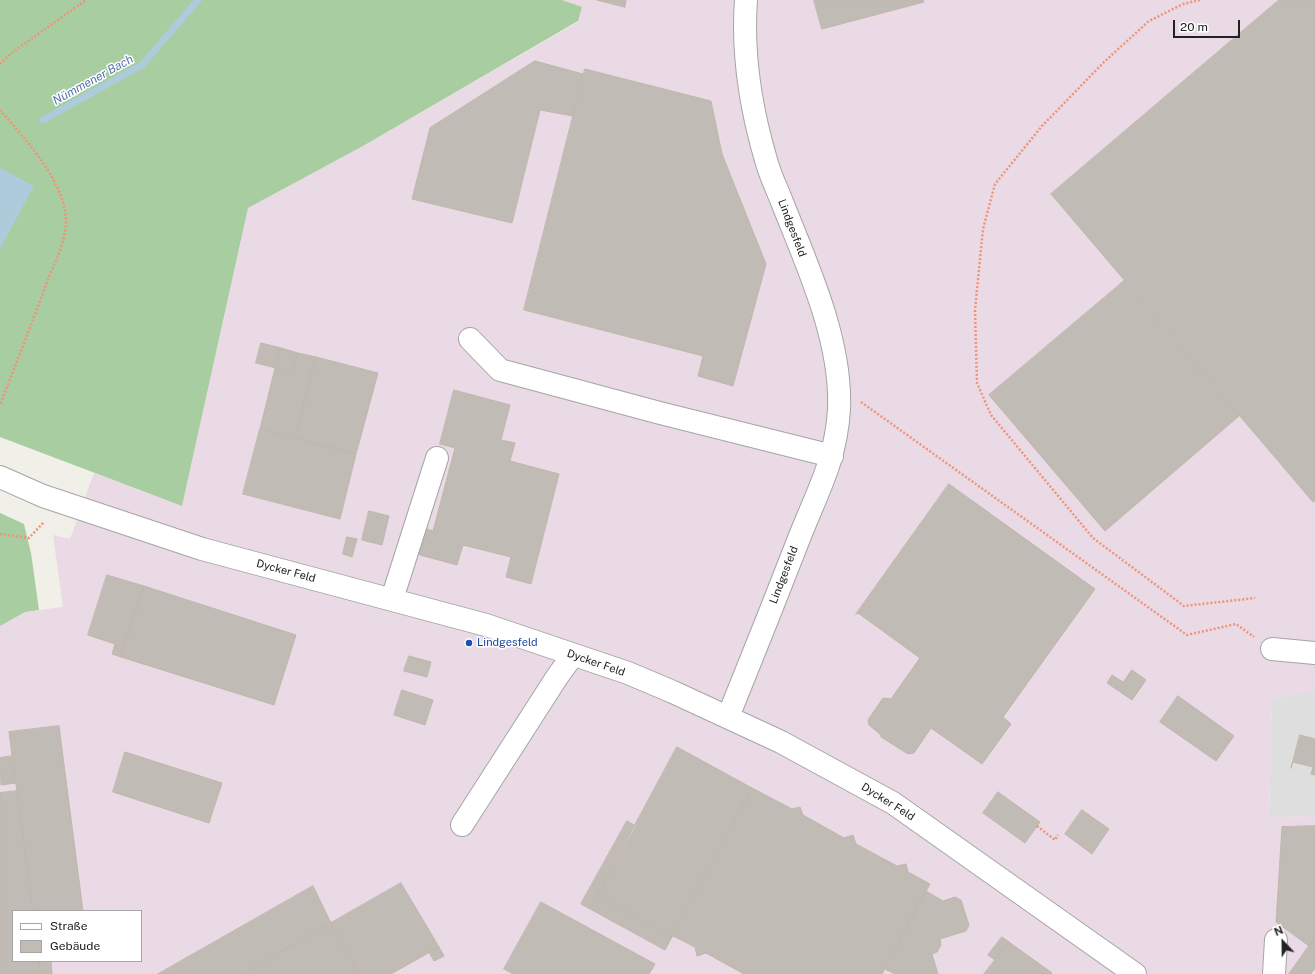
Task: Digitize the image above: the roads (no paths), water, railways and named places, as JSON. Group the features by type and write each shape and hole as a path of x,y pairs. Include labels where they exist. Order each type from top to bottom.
{"street":[{"name":"Lindgesfeld","path":"728,717 800,536 820,491 832,456 839,408 838,385 824,318 766,161 748,76 744,22 746,0"},
{"path":"470,339 500,370 660,413 832,456"},
{"path":"392,600 437,458"},
{"name":"Dycker Feld","path":"0,477 43,496 202,549 486,625 628,673 781,742 893,803 1135,974"},
{"path":"1272,649 1315,653"},
{"path":"462,824 573,654"},
{"path":"1274,974 1276,940"}],"water":[{"path":"0,168 34,186 0,249"}],"waterway":[{"name":"Nümmener Bach","path":"43,120 142,65 198,0"}],"place":[{"name":"Lindgesfeld","path":"469,643"}]}
